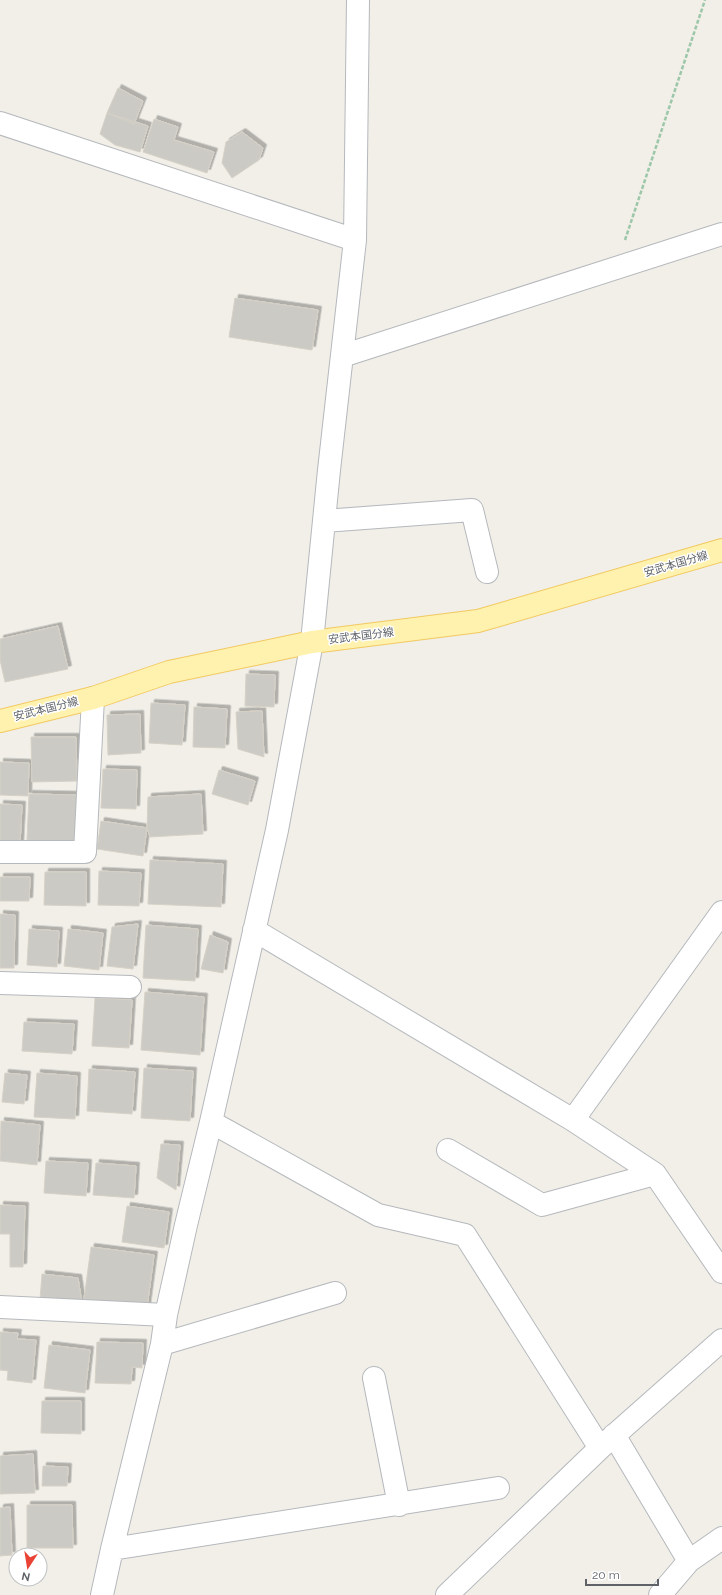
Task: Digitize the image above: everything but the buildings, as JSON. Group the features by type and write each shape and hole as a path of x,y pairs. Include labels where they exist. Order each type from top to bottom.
{"main road":[{"name":"安武本国分線","path":"0,721 93,698 169,672 312,642 478,621 722,550"}],"street":[{"path":"102,1595 162,1344 166,1315 186,1225 211,1122 277,830 312,642 355,240 358,0"},
{"path":"0,123 355,240"},
{"path":"342,356 722,234"},
{"path":"324,521 472,510 487,572"},
{"path":"0,852 85,852 93,698"},
{"path":"574,1120 722,912"},
{"path":"254,930 574,1120 655,1174 722,1272"},
{"path":"0,982 130,987"},
{"path":"211,1122 378,1215 465,1235 689,1561"},
{"path":"448,1150 542,1206 655,1174"},
{"path":"162,1344 335,1293"},
{"path":"0,1307 166,1315"},
{"path":"447,1595 607,1442 722,1340"},
{"path":"374,1378 399,1504"},
{"path":"112,1549 498,1488"},
{"path":"660,1595 689,1561 722,1538"}],"path":[{"path":"622,266 623,247 705,0"}]}
